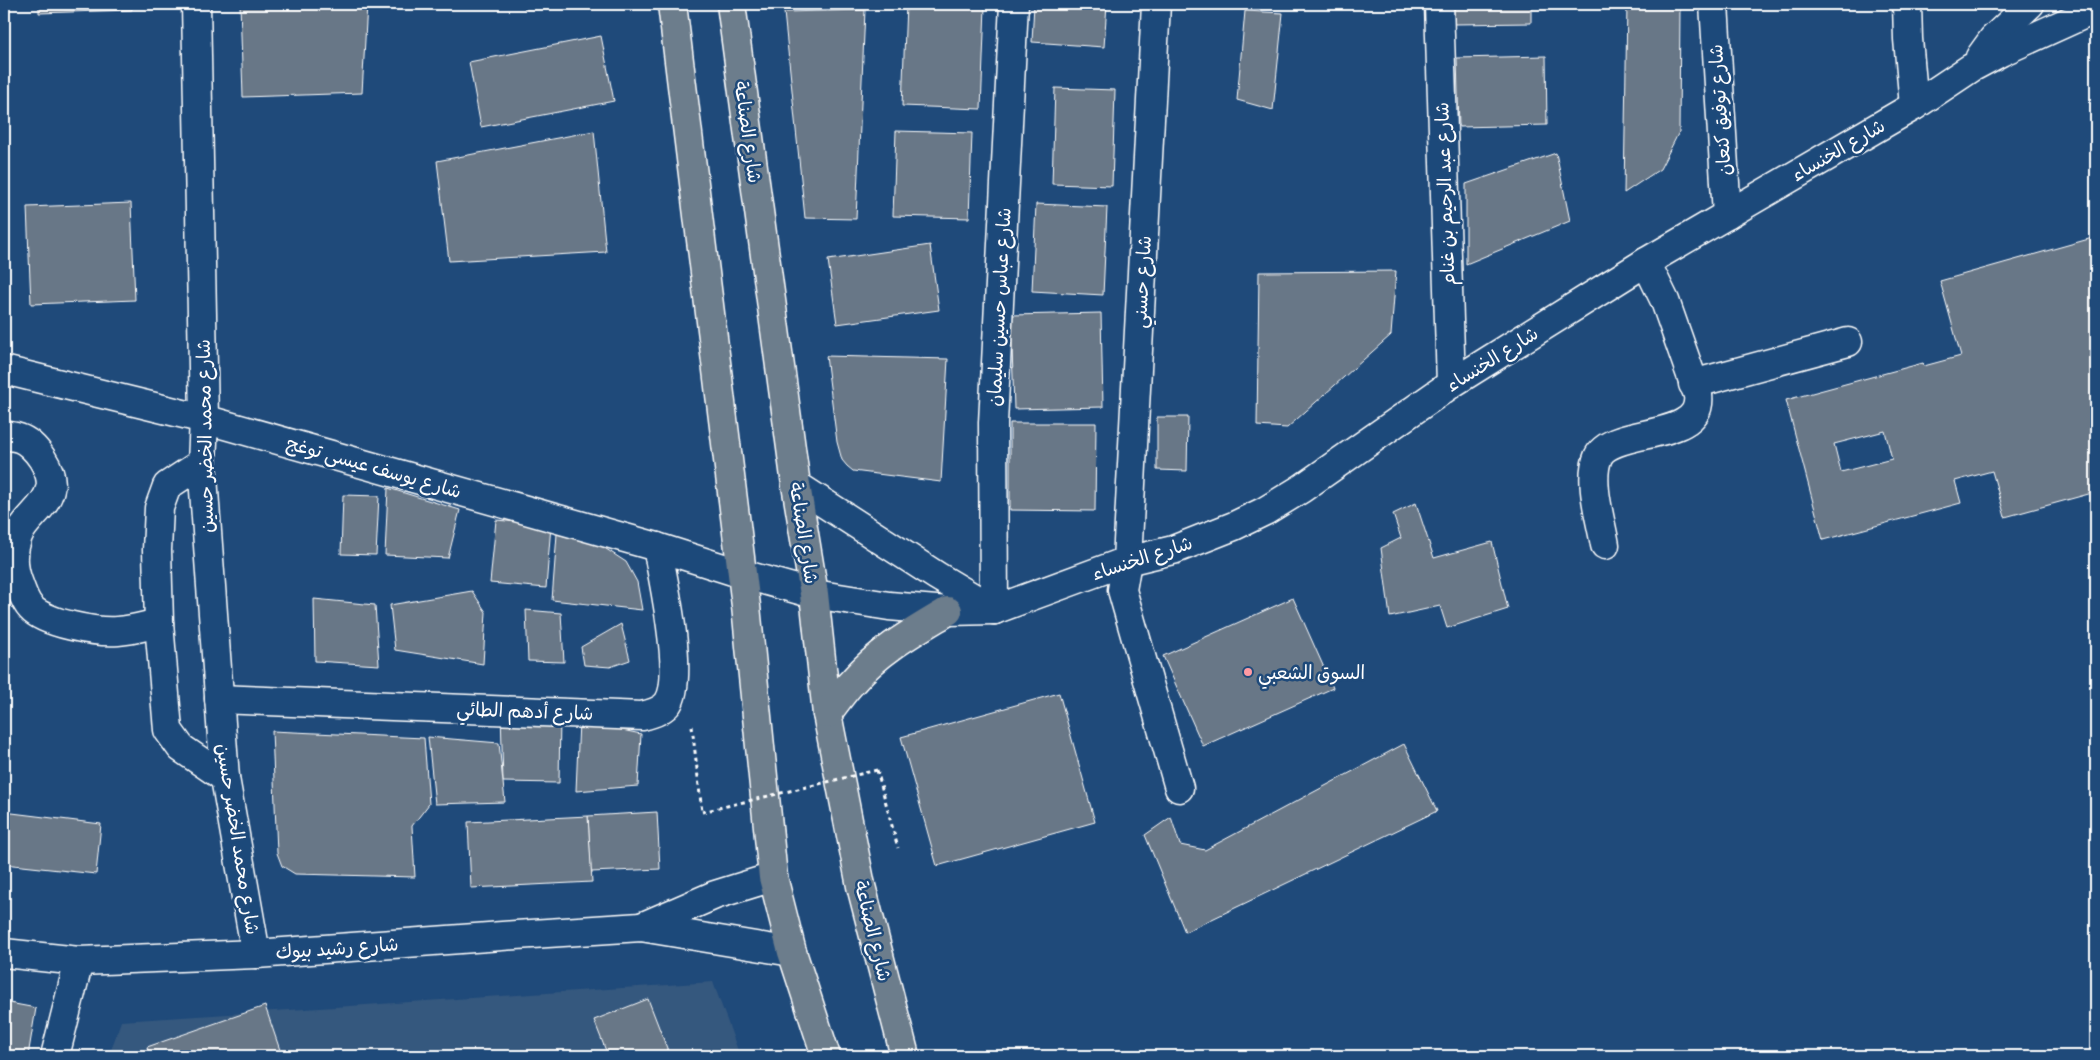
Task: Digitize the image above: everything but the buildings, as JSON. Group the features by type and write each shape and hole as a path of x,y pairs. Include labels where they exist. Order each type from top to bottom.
{"main road":[{"path":"672,4 694,167 747,615 773,876 792,952 826,1056"},
{"name":"شارع الصناعة","path":"731,4 796,485 814,594 827,714 861,886 905,1056"},
{"path":"827,714 854,679 880,656 902,639 948,611"}],"street":[{"name":"شارع محمد الخضر حسين","path":"196,4 204,419 202,463 225,778 256,954"},
{"name":"شارع عباس حسين سليمان","path":"994,610 993,423 1014,4"},
{"name":"شارع حسني","path":"1156,4 1126,561 1122,590 1179,788"},
{"name":"شارع عبد الرحيم بن غنام","path":"1439,4 1451,384"},
{"name":"شارع توفيق كنعان","path":"1714,4 1727,215"},
{"path":"1907,4 1914,106"},
{"name":"شارع الخنساء","path":"1971,68 1993,39 2030,4"},
{"name":"شارع الخنساء","path":"742,574 814,594 889,606 948,611 994,610 1126,561 1173,550 1234,526 1265,511 1301,489 1451,384 1646,262 1914,106 1971,68 2001,52 2096,9"},
{"path":"1605,545 1595,491 1597,459 1601,452 1612,444 1670,428 1690,417 1696,412 1699,404 1694,384 1665,301 1646,262"},
{"path":"1694,384 1848,342"},
{"name":"شارع يوسف عيسى توغج","path":"4,370 204,419 657,547 742,574"},
{"path":"4,435 20,438 42,456 51,475 50,489 43,504 28,519 18,536 13,557 18,581 28,605 40,615 72,627 116,632 159,624"},
{"path":"202,463 167,486 159,508 157,550 159,624 168,730 181,748 225,778"},
{"path":"796,485 937,576 994,610"},
{"name":"شارع أدهم الطائي","path":"219,699 642,716 655,713 668,703 672,691 674,658 669,613 657,547"},
{"name":"شارع رشيد بيوك","path":"641,927 715,895 773,876"},
{"name":"شارع رشيد بيوك","path":"4,953 79,961 256,954 516,934 641,927 792,952"},
{"path":"56,1056 79,961"}],"path":[{"path":"692,726 702,812 877,770 898,848"}],"shaded area":[{"path":"713,982 740,1056 109,1056 121,1021"}],"place":[{"name":"السوق الشعبي","path":"1248,672"}]}
